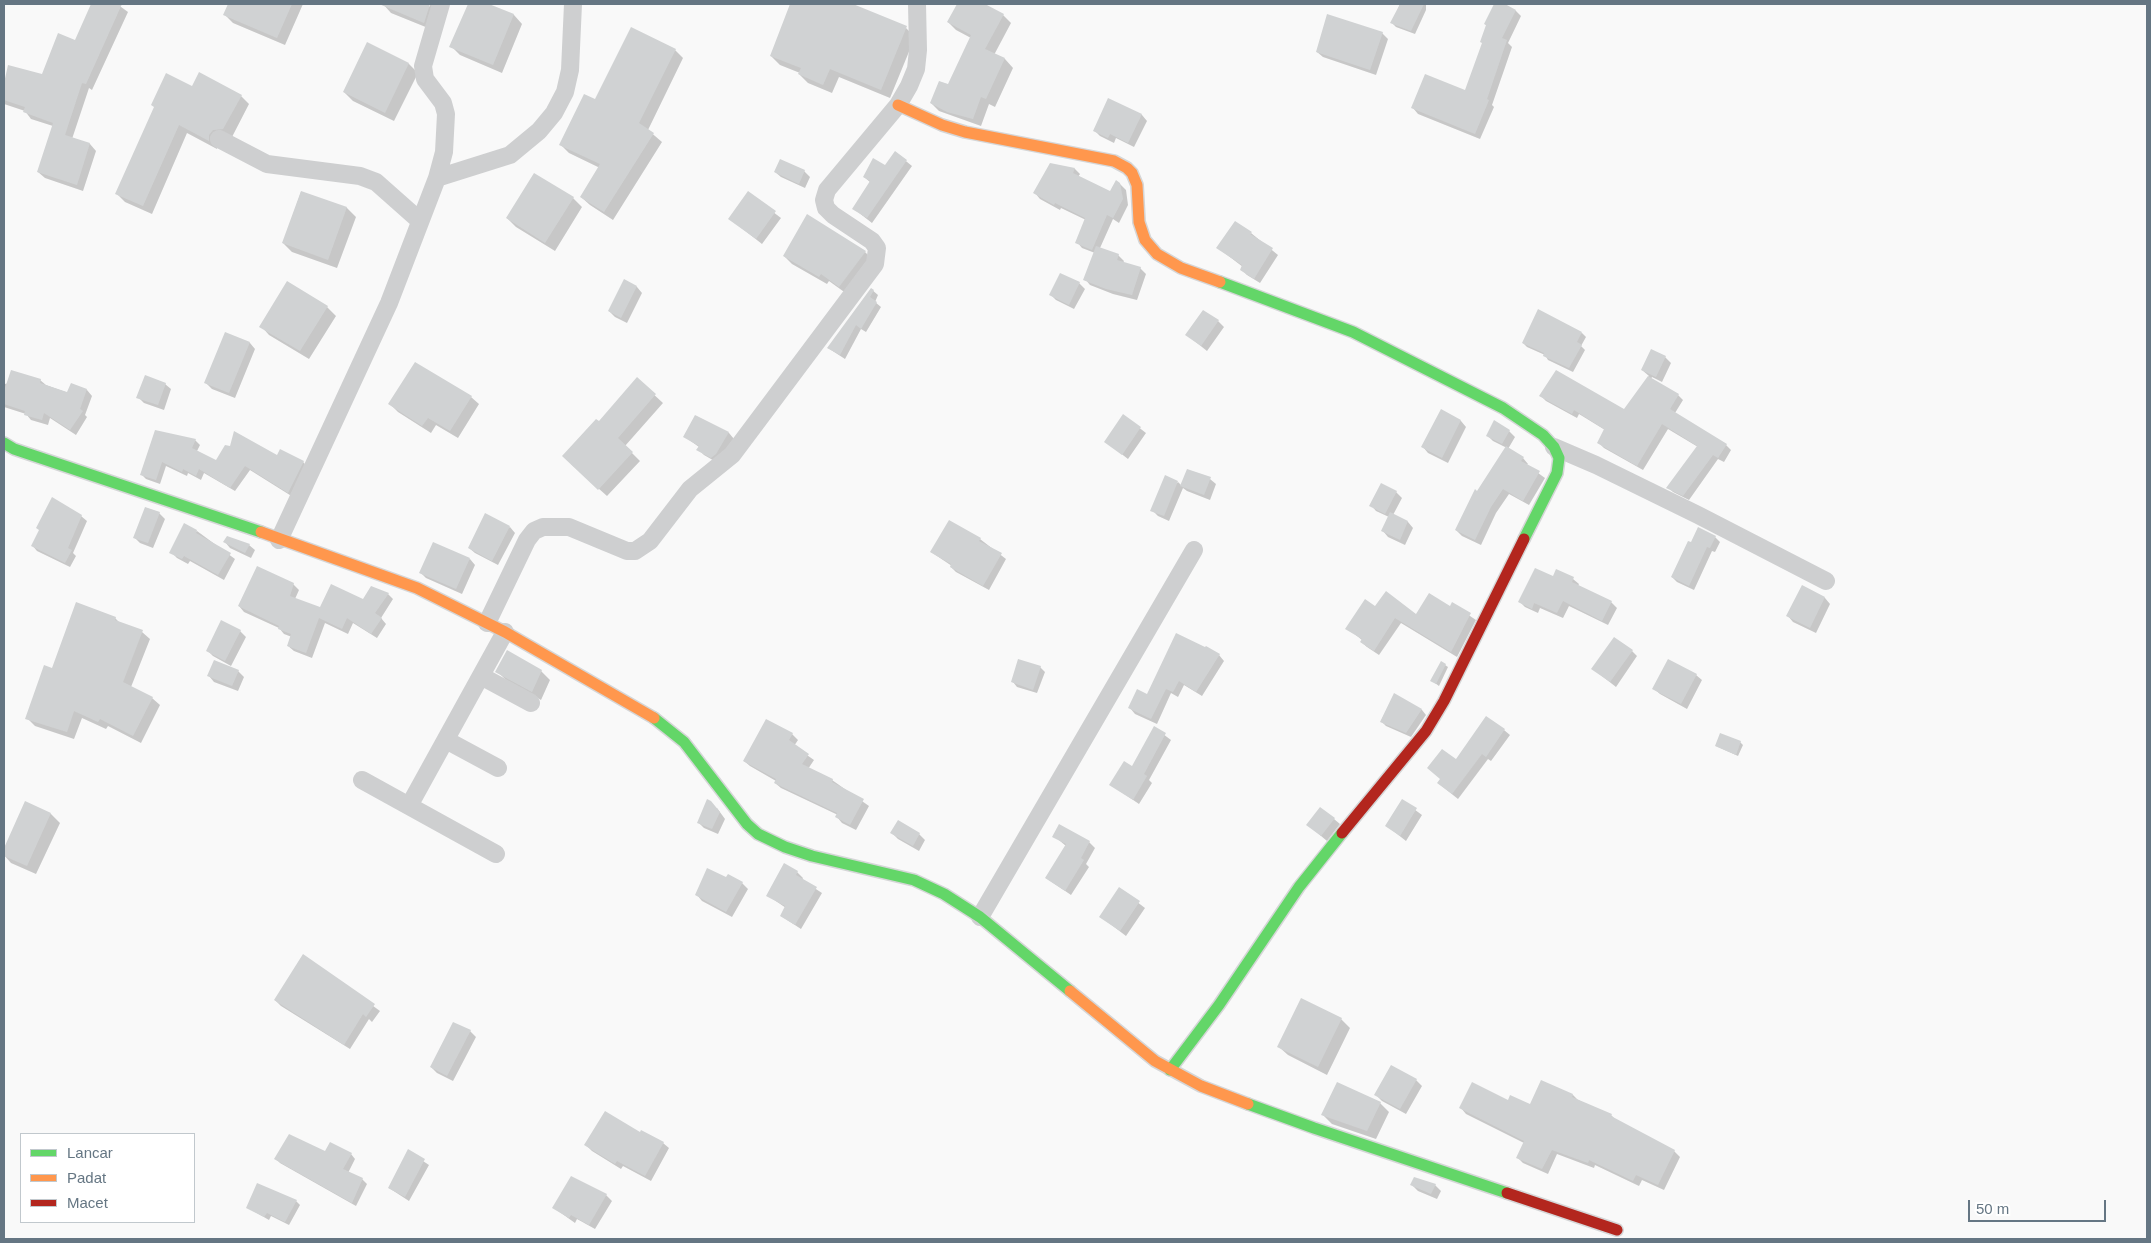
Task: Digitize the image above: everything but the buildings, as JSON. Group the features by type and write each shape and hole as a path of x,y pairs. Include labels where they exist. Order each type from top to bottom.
{"street":[{"path":"279,540 389,303 437,178 444,152 446,114 443,103 425,79 423,66 441,4"},
{"path":"437,178 510,155 539,131 554,113 565,92 570,70 573,4"},
{"path":"487,624 527,540 534,531 544,527 569,527 617,548 635,551 650,541 690,489 732,455 874,264 877,248 872,241 833,215 826,208 824,200 827,190 898,105 909,86 916,69 918,50 917,4"},
{"path":"898,105 942,125 965,132 1114,161 1127,168 1132,174 1137,185 1139,222 1145,240 1157,254 1181,268 1353,332 1503,408 1543,435 1554,447 1558,458 1557,473 1444,701 1426,731 1372,794 1299,887 1218,1005 1170,1070"},
{"path":"219,139 267,164 360,176 376,182 420,221"},
{"path":"4,443 14,449 131,487 417,588 505,632 649,715 670,730 684,742 747,824 758,834 777,844 812,856 914,880 944,894 980,917 1155,1061 1201,1086 1314,1128 1617,1230"},
{"path":"1554,447 1596,465 1698,515 1826,581"},
{"path":"980,917 1194,550"},
{"path":"409,806 505,632"},
{"path":"481,676 531,703"},
{"path":"446,740 498,768"},
{"path":"362,780 496,854"}],"traffic: fast":[{"path":"1220,282 1353,332 1503,408 1543,435 1554,447 1559,458 1557,473 1524,539"},
{"path":"4,443 14,449 261,532"},
{"path":"654,718 684,742 747,824 758,834 785,847 812,856 914,880 944,894 980,917 1070,991"},
{"path":"1170,1070 1219,1005 1299,887 1342,833"},
{"path":"1248,1104 1507,1193"}],"traffic: slow":[{"path":"898,105 942,125 965,132 1114,161 1127,168 1132,173 1137,185 1139,222 1145,240 1157,254 1181,268 1220,282"},
{"path":"261,532 417,588 505,632 654,718"},
{"path":"1070,991 1155,1061 1201,1086 1248,1104"}],"traffic: jam":[{"path":"1342,833 1426,731 1444,701 1524,539"},
{"path":"1507,1193 1617,1230"}]}
